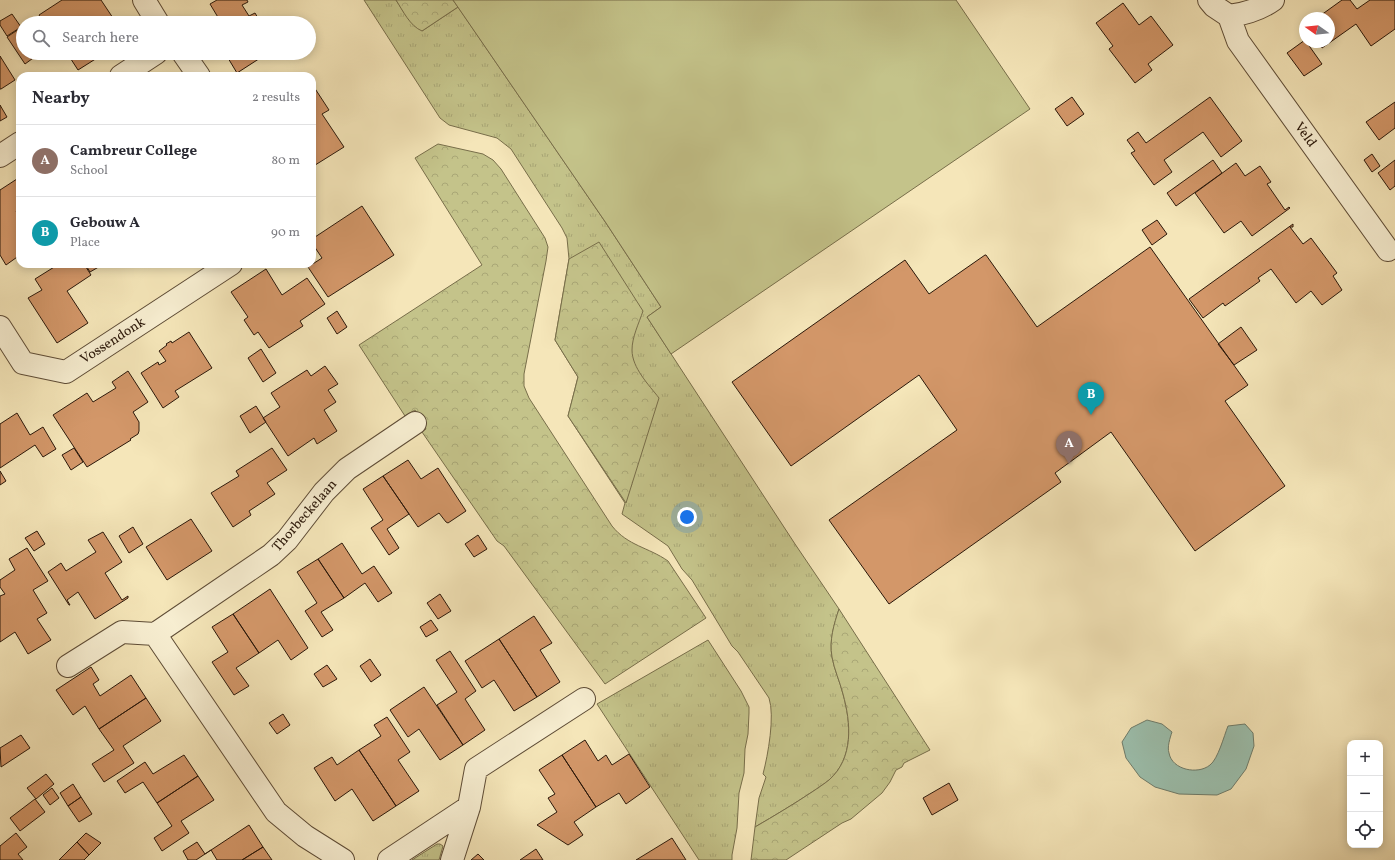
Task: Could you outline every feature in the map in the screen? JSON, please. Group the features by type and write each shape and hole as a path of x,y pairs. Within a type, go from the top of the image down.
{"street":[{"path":"144,0 154,16"},
{"path":"1209,0 1214,6 1229,16 1248,13 1265,6 1273,0"},
{"name":"Veld","path":"1229,16 1238,41 1388,250"},
{"path":"127,72 145,60"},
{"path":"188,60 195,72"},
{"path":"0,156 16,145"},
{"name":"Vossendonk","path":"0,328 23,363 66,372 225,268"},
{"name":"Thorbeckelaan","path":"155,634 271,556 287,540 324,492 347,469 415,423"},
{"path":"68,666 122,632 155,634 276,812 305,836 343,860"},
{"path":"452,860 469,807 476,769 584,699"},
{"path":"389,860 469,807"}],"green space":[{"path":"364,0 396,0 405,14 422,31 458,7 606,223 661,307 647,317 839,609 832,633 831,651 848,717 849,728 847,751 837,771 829,780 755,827 759,798 766,777 763,774 769,746 771,725 771,706 769,698 738,652 732,646 692,580 682,569 668,546 622,514 625,503 568,416 578,377 555,340 569,259 567,238 511,149 497,138 449,125 440,118"},
{"path":"396,0 453,0 458,7 422,31 410,22"},
{"path":"453,0 956,0 1030,109 671,354 647,317 661,307 606,223"},
{"path":"438,144 483,154 493,160 501,169 545,238 548,247 546,261 524,374 524,386 529,398 612,526 618,533 631,542 661,556 668,561 706,618 605,684 504,546 497,541 422,432 426,429 415,410 405,416 359,345 482,265 415,158"},
{"path":"599,242 643,311 633,340 633,357 638,370 659,398 626,503 568,416 578,377 555,340 569,259"},
{"path":"839,609 930,750 904,763 902,767 896,770 882,793 851,819 842,823 786,860 751,860 755,827 829,780 837,771 847,751 849,728 848,717 831,651 832,632"},
{"path":"708,640 741,691 749,707 744,773 739,793 737,828 732,860 699,860 597,704"},
{"path":"437,844 443,846 439,860 412,860"}],"shaded area":[{"path":"1147,720 1162,724 1172,732 1168,748 1171,759 1180,767 1193,770 1205,768 1213,762 1228,726 1245,724 1253,733 1254,746 1246,769 1231,789 1217,795 1179,794 1155,787 1140,777 1126,758 1122,742 1131,728"}],"building":[{"path":"62,0 101,0 112,16 40,16"},
{"path":"217,0 247,0 248,2 242,5 249,16 217,16 210,4"},
{"path":"1342,0 1350,0 1357,9 1370,0 1395,0 1395,29 1371,46 1356,24 1335,39 1335,12 1325,12"},
{"path":"1123,3 1139,25 1151,16 1173,45 1148,64 1152,70 1135,83 1109,49 1113,46 1096,23"},
{"path":"255,13 257,16 249,16"},
{"path":"12,14 16,20 16,30 7,36 0,25 0,21"},
{"path":"16,31 16,50 7,37"},
{"path":"1299,44 1299,48 1311,48 1322,64 1304,76 1287,53"},
{"path":"0,56 15,80 1,89 0,89"},
{"path":"22,60 30,60 25,64"},
{"path":"72,60 94,60 78,70"},
{"path":"229,60 257,60 239,72 236,72"},
{"path":"316,90 329,110 322,114 344,147 316,164"},
{"path":"1072,97 1084,114 1067,126 1055,109"},
{"path":"1210,97 1242,141 1221,157 1203,132 1164,160 1172,172 1154,185 1131,153 1135,151 1127,140 1138,132 1146,143"},
{"path":"1395,102 1395,128 1379,140 1366,122"},
{"path":"0,105 7,117 0,121"},
{"path":"1372,154 1380,166 1372,172 1364,160"},
{"path":"1213,160 1222,173 1176,206 1167,193"},
{"path":"1395,160 1395,186 1390,190 1378,173"},
{"path":"1236,163 1245,176 1260,166 1271,182 1267,184 1285,210 1289,207 1290,208 1252,236 1241,221 1224,233 1195,193"},
{"path":"16,180 16,258 6,265 0,255 0,190"},
{"path":"362,206 394,255 328,297 309,268 316,268 316,262 322,258 316,249 316,236"},
{"path":"1157,220 1167,234 1152,245 1142,230"},
{"path":"1293,224 1293,227 1290,227 1303,244 1311,238 1337,273 1333,276 1342,290 1322,305 1311,291 1296,303 1271,269 1258,278 1260,281 1225,306 1223,303 1203,318 1189,299"},
{"path":"1150,247 1248,385 1225,401 1285,486 1195,551 1111,432 1055,473 1061,482 889,604 829,520 957,430 919,375 791,466 732,382 905,260 929,294 986,255 1037,327"},
{"path":"53,268 87,268 91,275 67,291 88,323 57,343 28,298 42,290 35,279"},
{"path":"88,268 97,268 90,272"},
{"path":"266,269 282,295 307,278 325,304 300,321 303,326 269,348 258,332 254,335 244,320 248,317 231,292"},
{"path":"337,311 347,327 337,334 327,318"},
{"path":"1241,327 1257,350 1234,365 1218,344"},
{"path":"189,332 212,368 175,391 179,397 163,408 141,373 158,362 159,365 166,361 159,351 167,345 166,344 171,341 172,343"},
{"path":"261,349 276,373 263,382 248,358"},
{"path":"325,366 338,384 328,390 336,402 324,410 337,431 317,444 314,438 288,456 263,418 280,407 271,393 307,370 311,376"},
{"path":"128,371 148,402 133,412 139,422 138,434 130,439 131,440 87,467 53,415 87,393 93,402 116,388 112,382"},
{"path":"256,406 266,422 250,433 240,416"},
{"path":"17,413 30,435 43,427 56,449 43,457 35,445 0,468 0,424"},
{"path":"74,448 83,462 71,470 62,455"},
{"path":"272,448 287,470 267,483 275,494 249,511 251,515 233,527 211,493 239,476 236,471"},
{"path":"408,460 421,479 438,468 466,511 448,523 439,513 418,527 383,476"},
{"path":"0,471 6,481 0,485"},
{"path":"383,476 409,514 387,529 399,548 389,555 371,528 383,520 363,489"},
{"path":"191,519 212,551 167,580 146,547"},
{"path":"133,527 143,544 129,553 119,536"},
{"path":"37,531 45,544 34,551 25,538"},
{"path":"103,532 122,562 105,573 122,600 128,596 128,598 95,619 78,592 67,600 69,605 48,572 61,563 66,571 96,552 88,540"},
{"path":"478,535 487,549 474,557 465,544"},
{"path":"342,543 362,574 374,566 392,593 378,602 365,583 344,598 318,559"},
{"path":"27,548 48,581 33,590 47,613 37,619 51,640 28,654 15,632 0,642 0,596 5,594 0,587 0,580 15,570 9,559"},
{"path":"318,559 344,598 321,612 333,630 322,637 305,611 317,603 297,572"},
{"path":"270,589 308,648 291,660 278,640 259,653 233,614"},
{"path":"440,594 451,611 438,619 427,603"},
{"path":"233,614 259,653 236,668 249,686 234,695 212,662 228,652 212,627"},
{"path":"534,616 552,643 540,650 560,682 537,697 499,639"},
{"path":"431,620 438,630 426,637 420,627"},
{"path":"499,639 537,697 514,711 494,680 482,688 465,661"},
{"path":"450,651 476,691 465,699 485,730 463,745 437,705 457,692 436,660"},
{"path":"370,659 381,675 371,682 360,666"},
{"path":"327,665 337,679 323,687 314,674"},
{"path":"91,667 99,680 93,684 100,696 131,675 146,698 99,729 85,706 73,715 56,690"},
{"path":"424,687 463,745 440,760 419,729 408,737 390,710"},
{"path":"146,698 161,721 123,746 134,763 104,782 92,764 114,750 99,729"},
{"path":"283,714 290,725 277,734 269,723"},
{"path":"387,717 410,752 398,760 419,791 396,806 359,750 381,736 374,725"},
{"path":"21,735 30,748 1,767 0,748"},
{"path":"585,740 598,761 606,755 612,765 629,754 650,787 626,804 619,793 596,807 562,755"},
{"path":"359,750 396,806 373,821 352,789 335,801 314,768 332,757 337,765"},
{"path":"184,755 198,776 157,803 143,782 125,793 117,781 145,762 153,774"},
{"path":"562,755 596,807 574,822 583,835 568,845 537,825 557,812 548,798 555,794 539,770"},
{"path":"46,774 54,784 36,799 27,788"},
{"path":"198,776 214,800 181,821 189,833 162,851 154,838 172,826 157,803"},
{"path":"949,783 958,800 932,815 923,798"},
{"path":"73,784 81,797 68,806 60,793"},
{"path":"52,788 59,798 50,805 43,795"},
{"path":"81,797 92,814 79,822 68,806"},
{"path":"35,799 45,812 20,831 10,818"},
{"path":"249,825 263,847 242,860 217,860 211,850"},
{"path":"16,833 27,847 18,854 23,860 0,860 0,846"},
{"path":"86,833 101,843 89,855 77,842"},
{"path":"672,838 686,860 636,860"},
{"path":"77,842 89,855 84,860 59,860"},
{"path":"197,842 205,854 196,860 188,860 183,851"},
{"path":"263,847 272,860 242,860"},
{"path":"536,849 543,860 520,860"},
{"path":"478,854 484,860 471,860"}],"place":[{"name":"Gebouw A","path":"1091,415"},
{"name":"Cambreur College","path":"1069,464"}]}
